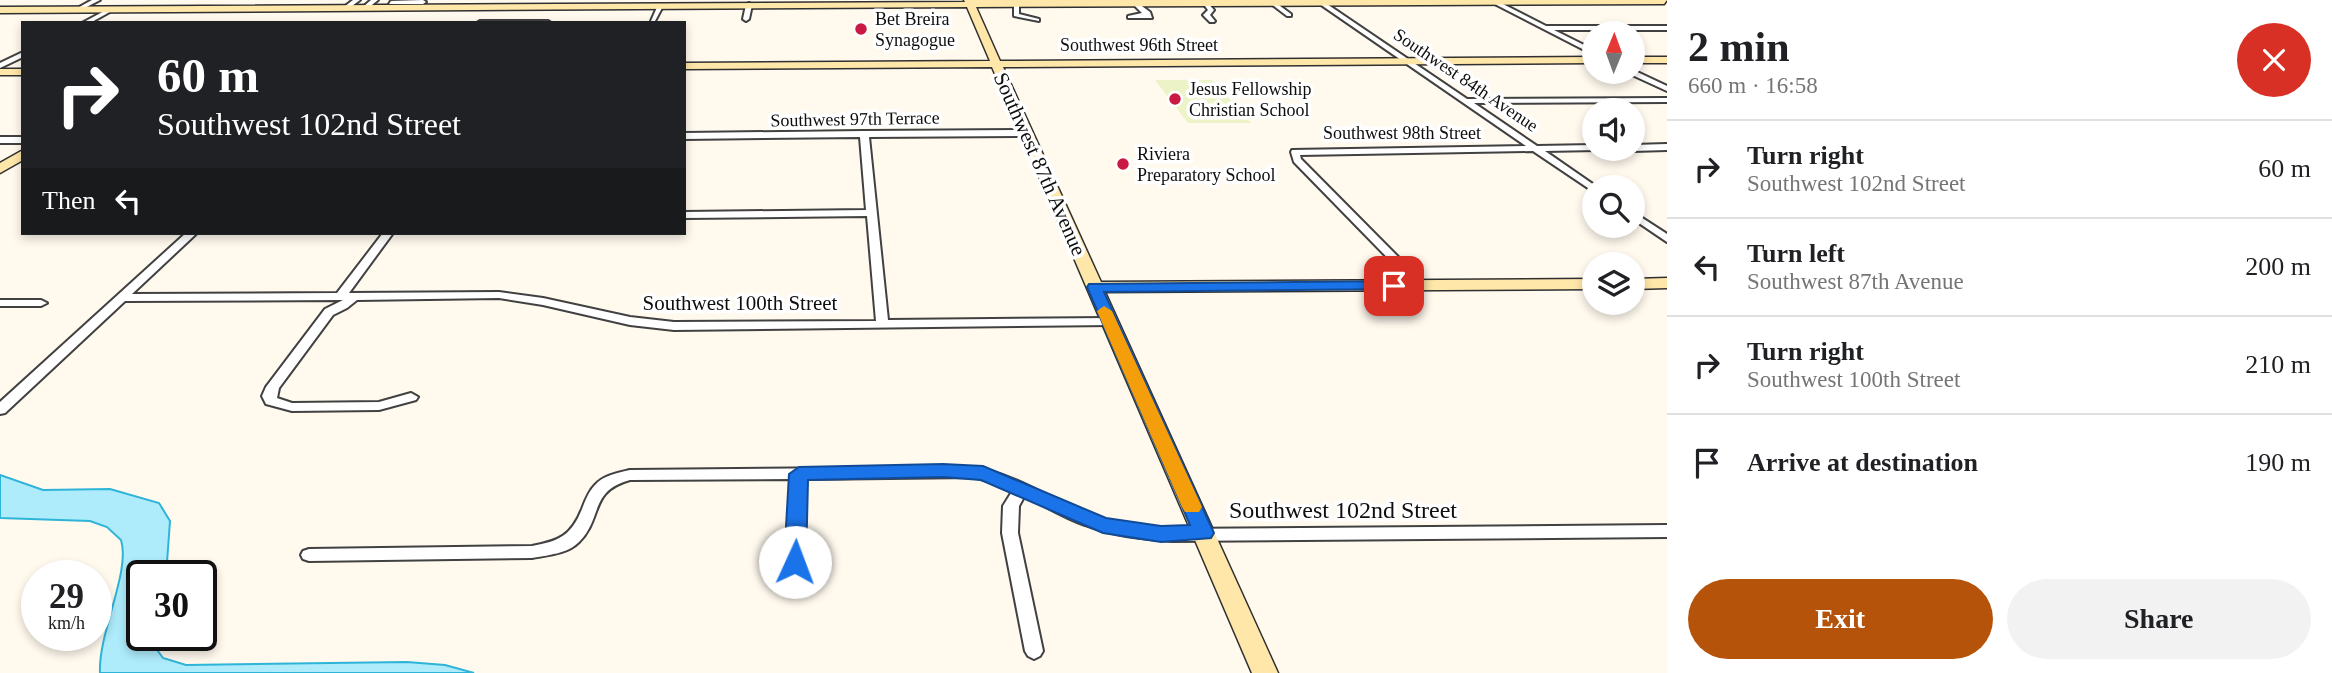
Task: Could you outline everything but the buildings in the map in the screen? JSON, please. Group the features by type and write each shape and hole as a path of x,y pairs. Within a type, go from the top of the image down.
{"street":[{"path":"77,10 97,0"},
{"path":"234,21 264,0"},
{"path":"346,8 357,0"},
{"path":"365,8 374,0"},
{"name":"Southwest 84th Avenue","path":"1319,1 1582,181"},
{"path":"1491,1 1582,46"},
{"path":"0,10 365,8 388,5 520,3 619,3 660,6 969,2 1664,1"},
{"name":"Southwest 87th Avenue","path":"969,2 1265,673"},
{"path":"1205,2 1211,10 1206,15 1212,20"},
{"path":"1272,2 1289,15"},
{"path":"1016,3 1016,15 1037,20"},
{"path":"1135,3 1148,13"},
{"path":"746,19 749,5"},
{"path":"653,20 660,6"},
{"path":"89,21 112,9"},
{"path":"1545,28 1667,28"},
{"path":"0,66 21,55"},
{"name":"Southwest 96th Street","path":"686,66 1582,60"},
{"path":"1645,60 1667,60"},
{"path":"0,72 21,72"},
{"path":"1645,78 1667,89"},
{"path":"1466,100 1667,100"},
{"name":"Southwest 97th Terrace","path":"686,136 1026,133"},
{"path":"864,134 882,324"},
{"path":"0,140 21,140"},
{"path":"1645,148 1667,147"},
{"name":"Southwest 98th Street","path":"1420,285 1297,160 1295,152 1582,148"},
{"path":"0,169 21,155"},
{"path":"686,215 872,213"},
{"path":"1645,223 1667,239"},
{"path":"0,410 190,235"},
{"path":"329,312 325,304 342,296 387,235"},
{"path":"1094,287 1582,284"},
{"path":"1645,284 1667,284"},
{"path":"342,296 343,306 329,312 273,387 269,399 279,405 292,407 379,407 411,397"},
{"name":"Southwest 100th Street","path":"123,298 512,296 554,303 621,321 653,325 1109,322"},
{"path":"0,303 41,303"},
{"name":"Southwest 102nd Street","path":"309,555 532,552 561,549 579,534 601,486 612,479 630,475 973,472 1022,487 1103,525 1161,534 1667,531"},
{"path":"795,562 799,474"},
{"path":"1022,487 1011,506 1010,533 1034,651"}],"green space":[{"path":"1155,80 1212,80 1251,123 1188,123"}],"water":[{"path":"0,475 43,490 110,489 159,503 170,521 167,560 126,560 126,651 158,651 163,658 186,665 407,662 445,665 474,673 100,673 102,651 112,651 112,609 122,568 121,540 107,527 90,521 0,518"}],"slow traffic":[{"path":"1104,311 1192,507"}],"place":[{"name":"Bet Breira Synagogue","path":"861,29"},
{"name":"Jesus Fellowship Christian School","path":"1175,99"},
{"name":"Riviera Preparatory School","path":"1123,164"}],"route":[{"path":"795,562 799,474 943,471 983,473 1022,487 1082,518 1103,525 1161,534 1203,533 1094,287 1394,286"}]}
